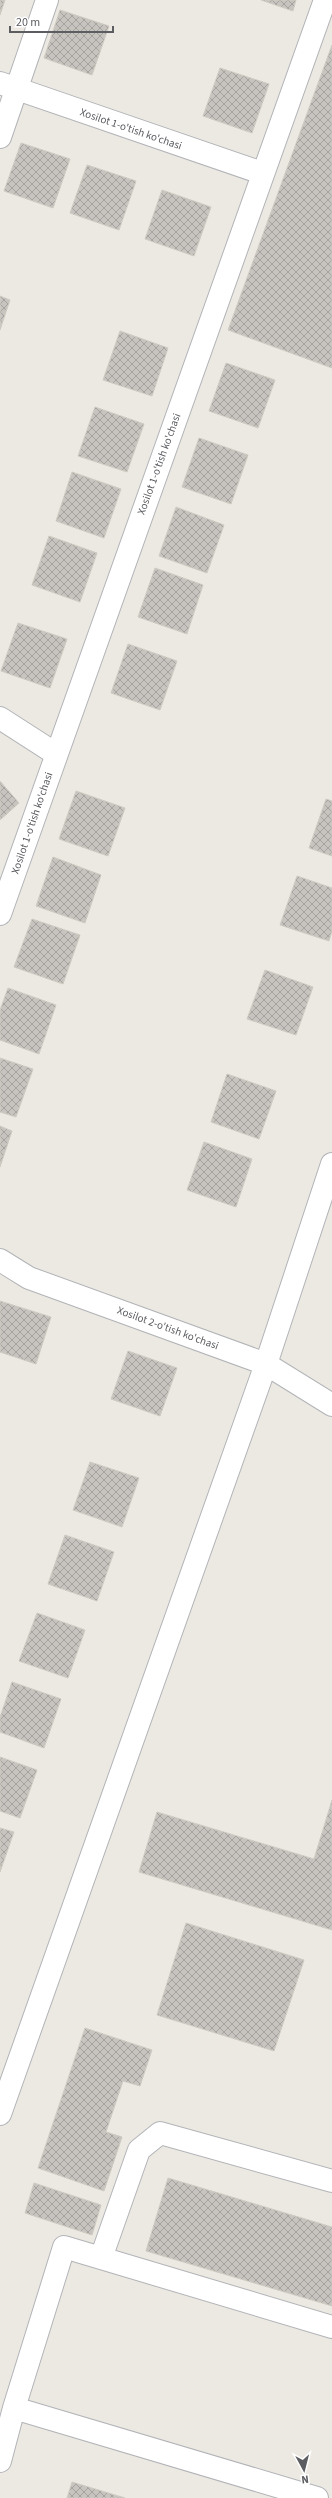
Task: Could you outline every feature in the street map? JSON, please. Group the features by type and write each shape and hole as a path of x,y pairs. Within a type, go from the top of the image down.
{"street":[{"path":"0,137 8,86 46,0"},
{"name":"Xosilot 1-o'tish ko'chasi","path":"0,914 262,173 325,0"},
{"name":"Xosilot 1-o'tish ko'chasi","path":"8,86 262,173"},
{"path":"0,718 56,754"},
{"path":"0,2114 266,1364 332,1164"},
{"name":"Xosilot 2-o'tish ko'chasi","path":"0,1260 29,1278 266,1364 332,1405"},
{"path":"101,2258 139,2150 160,2133 332,2181"},
{"path":"0,2461 14,2408 64,2247 332,2327"},
{"path":"14,2408 317,2498"}],"building":[{"path":"0,0 5,0 0,15"},
{"path":"261,0 296,0 293,11"},
{"path":"60,10 109,26 92,75 44,58"},
{"path":"332,45 332,368 228,330"},
{"path":"220,68 269,84 252,133 203,116"},
{"path":"21,143 70,159 53,208 4,191"},
{"path":"87,165 136,181 119,230 70,213"},
{"path":"162,190 211,207 194,256 145,239"},
{"path":"0,296 10,300 0,330"},
{"path":"120,331 168,348 152,396 103,380"},
{"path":"226,363 275,380 258,428 209,411"},
{"path":"95,407 144,424 127,472 78,456"},
{"path":"199,438 248,455 231,504 182,487"},
{"path":"72,472 121,489 104,538 56,521"},
{"path":"176,507 224,525 207,573 159,556"},
{"path":"49,536 97,553 80,602 32,585"},
{"path":"155,568 203,585 187,634 138,617"},
{"path":"18,623 67,639 50,688 1,671"},
{"path":"128,644 177,661 160,710 111,693"},
{"path":"0,781 19,803 0,820"},
{"path":"76,791 125,808 108,856 59,839"},
{"path":"326,799 332,801 332,856 309,848"},
{"path":"53,857 101,875 85,923 36,906"},
{"path":"297,876 332,888 332,931 329,941 280,925"},
{"path":"32,919 80,935 63,984 14,967"},
{"path":"265,970 313,987 296,1035 247,1019"},
{"path":"8,988 56,1005 39,1054 0,1040 0,1010"},
{"path":"0,1058 33,1069 16,1117 0,1112"},
{"path":"227,1074 276,1091 259,1139 211,1122"},
{"path":"0,1126 12,1131 0,1167"},
{"path":"204,1142 252,1159 236,1207 187,1190"},
{"path":"0,1301 51,1317 36,1364 0,1352"},
{"path":"128,1351 177,1368 160,1416 111,1399"},
{"path":"90,1462 139,1478 122,1527 73,1510"},
{"path":"65,1535 114,1552 97,1601 48,1584"},
{"path":"37,1613 85,1630 68,1678 19,1661"},
{"path":"12,1682 61,1699 44,1748 0,1732 0,1717"},
{"path":"0,1757 37,1770 20,1818 0,1811"},
{"path":"332,1800 332,1930 139,1872 157,1812 314,1859"},
{"path":"0,1828 14,1832 0,1872"},
{"path":"186,1923 304,1960 274,2051 157,2015"},
{"path":"85,2028 152,2050 140,2086 123,2081 106,2132 122,2137 104,2191 38,2168"},
{"path":"168,2178 332,2227 332,2306 146,2251"},
{"path":"34,2183 101,2205 92,2235 25,2213"},
{"path":"72,2482 125,2498 67,2498"}]}
